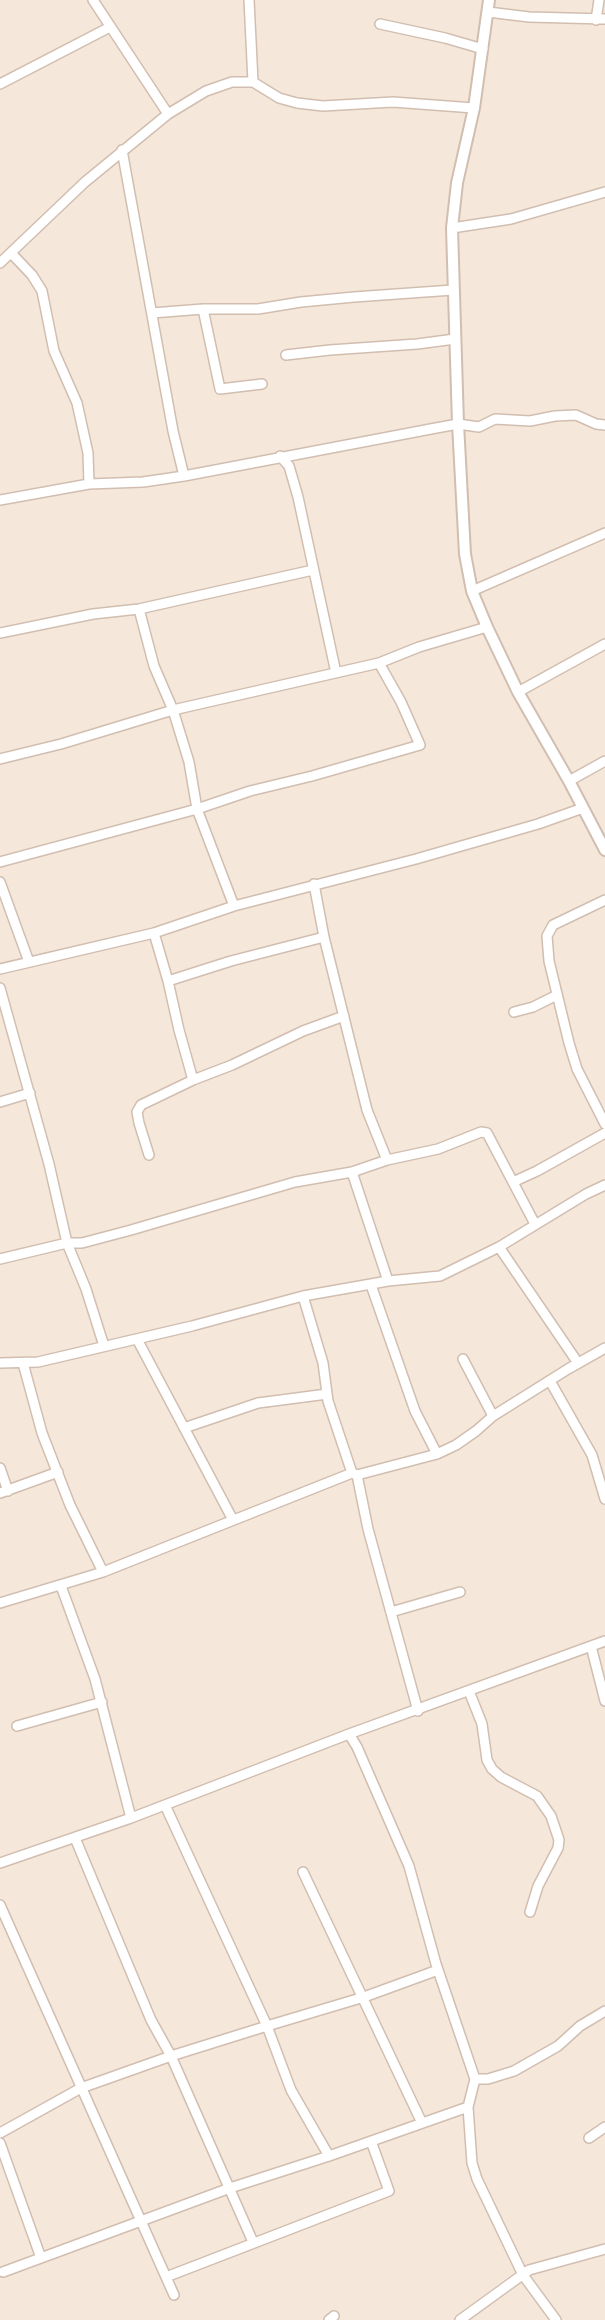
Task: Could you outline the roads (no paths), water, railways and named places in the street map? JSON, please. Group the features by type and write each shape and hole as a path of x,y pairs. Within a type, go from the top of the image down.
{"street":[{"path":"93,0 168,114"},
{"path":"249,0 253,82"},
{"path":"599,0 600,19 529,17 488,6 474,108 457,183 452,228 458,424 466,554 472,591 517,692 569,781 605,850"},
{"path":"380,24 483,49"},
{"path":"0,84 110,27"},
{"path":"0,263 122,150 168,114 206,91 232,82 253,82 279,98 323,106 393,102 474,108"},
{"path":"122,150 173,431 184,476"},
{"path":"452,228 511,219 605,192"},
{"path":"11,253 43,291 54,351 77,403 88,453 89,484"},
{"path":"152,313 258,309 354,296 453,290"},
{"path":"203,309 220,389 262,384"},
{"path":"286,355 455,339"},
{"path":"0,500 89,484 144,482 184,476 458,424 475,428 501,418 530,421 569,415 605,425"},
{"path":"292,454 289,466 336,673"},
{"path":"280,456 289,466"},
{"path":"472,591 605,533"},
{"path":"0,633 93,614 139,609 313,570"},
{"path":"139,609 154,666 173,710 189,762 197,809 234,906"},
{"path":"0,759 61,744 173,710 379,663 419,647 487,628"},
{"path":"517,692 605,644"},
{"path":"0,862 419,745 401,702 379,663"},
{"path":"569,781 605,761"},
{"path":"0,969 154,933 234,906 405,862 538,824 583,808"},
{"path":"0,882 29,962"},
{"path":"314,884 324,937 367,1110 387,1160"},
{"path":"605,900 553,925 547,936 549,961 577,1069 605,1124"},
{"path":"154,933 193,1080"},
{"path":"168,981 231,961 324,937"},
{"path":"0,988 50,1164 67,1243 86,1289 104,1346"},
{"path":"514,1012 533,1007 557,995"},
{"path":"149,1155 137,1112 141,1105 303,1031 344,1016"},
{"path":"0,1102 30,1093"},
{"path":"0,1259 119,1233 295,1182 352,1172 387,1160 438,1149 472,1134 487,1133 536,1224"},
{"path":"513,1182 605,1133"},
{"path":"352,1172 388,1280"},
{"path":"0,1363 38,1362 303,1296 388,1280 440,1276 499,1247 605,1185"},
{"path":"499,1247 578,1363"},
{"path":"371,1285 415,1411 437,1454"},
{"path":"303,1296 323,1363 327,1394 355,1474 418,1711"},
{"path":"137,1339 233,1520"},
{"path":"0,1603 103,1572 355,1474 437,1454 456,1445 493,1416 578,1363 604,1350"},
{"path":"463,1359 493,1416"},
{"path":"23,1363 38,1421 70,1505 103,1572"},
{"path":"550,1381 592,1455 604,1483 605,1499"},
{"path":"184,1428 236,1409 327,1394"},
{"path":"0,1468 4,1492 58,1472"},
{"path":"61,1586 102,1702 131,1818"},
{"path":"391,1612 460,1592"},
{"path":"0,1863 131,1818 349,1734 605,1641"},
{"path":"591,1646 605,1701"},
{"path":"469,1691 482,1724 487,1760 492,1769 501,1777 537,1796 551,1816 559,1840 558,1848 538,1886 530,1912"},
{"path":"17,1726 102,1702"},
{"path":"349,1734 409,1867 438,1970 475,2079 468,2107 472,2163 477,2179 523,2275 555,2320"},
{"path":"166,1805 267,2026 291,2090 329,2156"},
{"path":"75,1838 151,2020 171,2056 253,2242"},
{"path":"303,1872 422,2123"},
{"path":"0,1905 174,2295"},
{"path":"0,2133 82,2088 171,2056 364,1997 438,1970"},
{"path":"475,2079 488,2079 514,2071 558,2046 580,2026 605,2011"},
{"path":"4,2272 230,2188 468,2107"},
{"path":"589,2138 605,2127"},
{"path":"166,2277 389,2191 371,2141"},
{"path":"0,2143 41,2258"},
{"path":"460,2320 530,2270 605,2249"}]}
